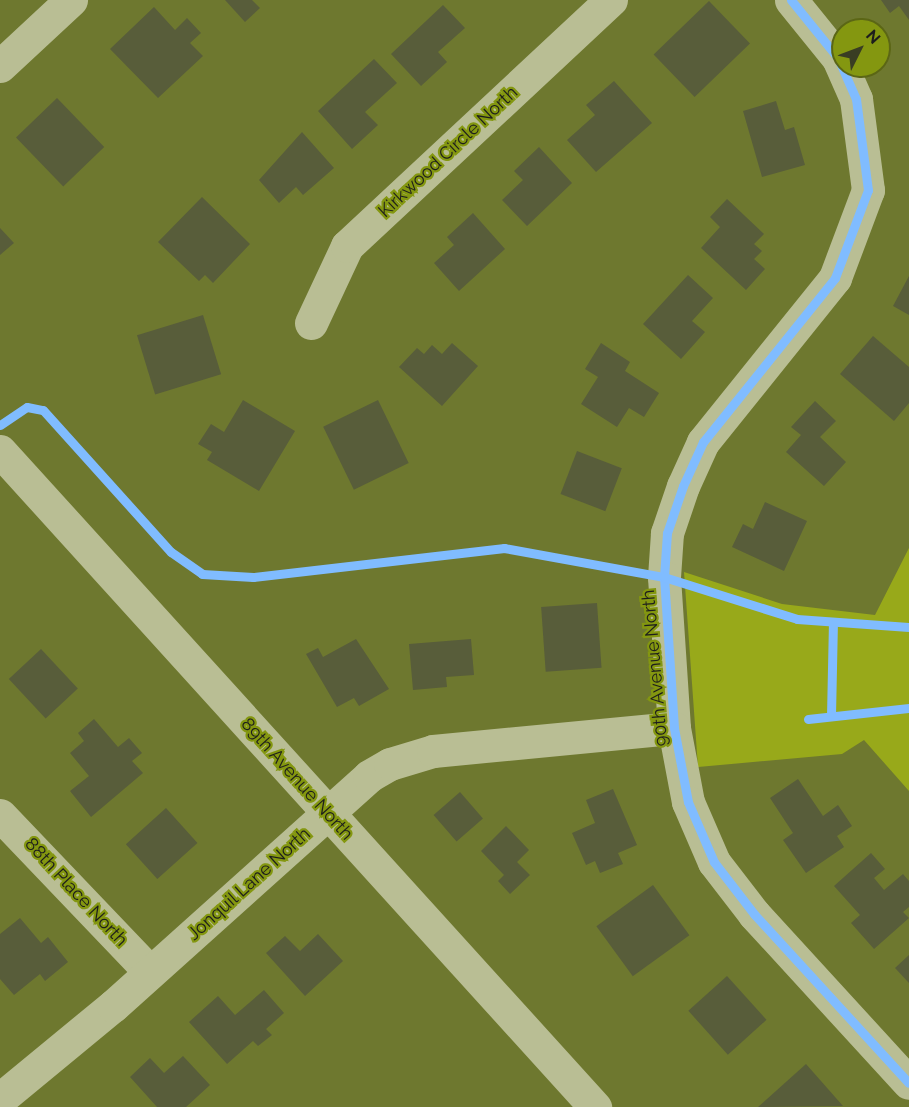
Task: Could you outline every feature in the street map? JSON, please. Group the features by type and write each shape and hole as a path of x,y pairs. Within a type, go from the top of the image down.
{"street":[{"path":"0,66 71,0"},
{"name":"Kirkwood Circle North","path":"311,322 347,246 611,0"},
{"name":"90th Avenue North","path":"791,0 838,58 856,99 868,190 836,278 703,441 682,486 667,533 664,577 674,728 688,802 714,862 754,914 909,1083"},
{"name":"89th Avenue North","path":"0,451 595,1107"},
{"name":"Jonquil Lane North","path":"0,1099 150,972 369,776 406,756 674,728"},
{"name":"88th Place North","path":"0,815 150,972"}],"green space":[{"path":"909,548 909,791 864,740 842,754 698,767 684,572 782,604 875,615"}],"building":[{"path":"225,0 252,0 260,8 245,22"},
{"path":"881,0 909,0 909,20 899,6 890,13"},
{"path":"709,1 750,43 695,97 654,54"},
{"path":"443,5 465,28 438,52 447,62 421,86 391,54"},
{"path":"154,7 175,30 187,18 201,33 190,43 203,56 158,98 110,49"},
{"path":"374,59 397,83 365,112 378,125 352,149 318,111"},
{"path":"614,81 652,123 596,172 567,140 595,115 586,105"},
{"path":"57,98 104,147 63,187 16,138"},
{"path":"776,101 785,130 794,127 805,165 762,177 743,111"},
{"path":"302,132 334,168 303,195 296,187 279,203 259,180"},
{"path":"539,147 572,183 527,226 502,200 523,180 514,171"},
{"path":"202,197 250,244 213,283 205,275 199,281 158,242"},
{"path":"727,199 764,234 754,244 762,251 754,259 765,269 746,290 701,248 720,227 710,217"},
{"path":"473,213 505,249 459,291 434,263 454,245 447,237"},
{"path":"0,228 14,243 0,255"},
{"path":"688,275 713,298 692,321 705,332 681,359 643,324"},
{"path":"909,276 909,315 893,306"},
{"path":"203,315 221,374 155,394 137,335"},
{"path":"873,336 909,367 909,403 894,421 840,374"},
{"path":"452,343 478,366 442,406 399,367 417,348 424,354 432,345 442,354"},
{"path":"601,343 630,362 625,371 659,393 644,417 629,408 617,427 581,404 598,377 585,369"},
{"path":"243,400 295,431 259,491 207,460 212,452 198,444 211,424 224,432"},
{"path":"378,400 409,463 354,490 323,427"},
{"path":"815,401 836,421 820,437 846,462 824,486 786,452 801,435 791,427"},
{"path":"577,451 622,468 605,511 561,494"},
{"path":"765,502 807,521 784,571 732,547 743,524 753,529"},
{"path":"597,603 602,668 546,672 541,607"},
{"path":"356,639 389,689 359,706 354,698 337,707 306,654 318,648 323,657"},
{"path":"471,639 474,675 446,677 447,687 413,690 409,644"},
{"path":"41,649 78,688 46,719 9,679"},
{"path":"94,719 118,747 129,738 142,753 132,761 143,773 91,817 70,791 89,776 70,753 84,741 78,733"},
{"path":"798,779 823,816 838,805 852,826 837,836 844,847 806,873 783,840 793,833 770,798"},
{"path":"613,789 637,845 618,853 623,864 600,873 595,861 586,865 572,833 595,823 586,800"},
{"path":"460,792 483,818 457,841 434,815"},
{"path":"166,808 197,843 157,879 126,844"},
{"path":"506,826 529,850 517,862 530,875 510,894 498,881 504,875 481,851"},
{"path":"871,853 885,869 874,878 884,890 903,874 909,881 909,907 903,912 909,918 874,949 851,923 860,915 834,886"},
{"path":"653,885 689,935 633,976 596,926"},
{"path":"20,918 41,943 48,937 68,962 45,981 40,974 14,995 0,979 0,934"},
{"path":"318,934 343,961 305,996 266,953 285,936 300,951"},
{"path":"909,955 909,983 895,968"},
{"path":"727,976 766,1020 728,1055 688,1011"},
{"path":"264,990 284,1013 266,1029 272,1035 258,1046 253,1041 227,1064 189,1022 218,996 235,1015"},
{"path":"183,1056 210,1085 186,1107 157,1107 130,1077 150,1058 164,1073"},
{"path":"806,1064 843,1106 758,1107"}],"cycle path":[{"path":"791,0 838,58 856,99 868,190 835,278 703,442 683,486 667,533 664,577 674,728 688,802 714,862 754,914 909,1083"},
{"path":"0,425 27,407 43,410 171,552 202,574 253,577 504,548 664,577 797,619 909,627"},
{"path":"831,716 833,624"},
{"path":"808,719 909,708"}]}
